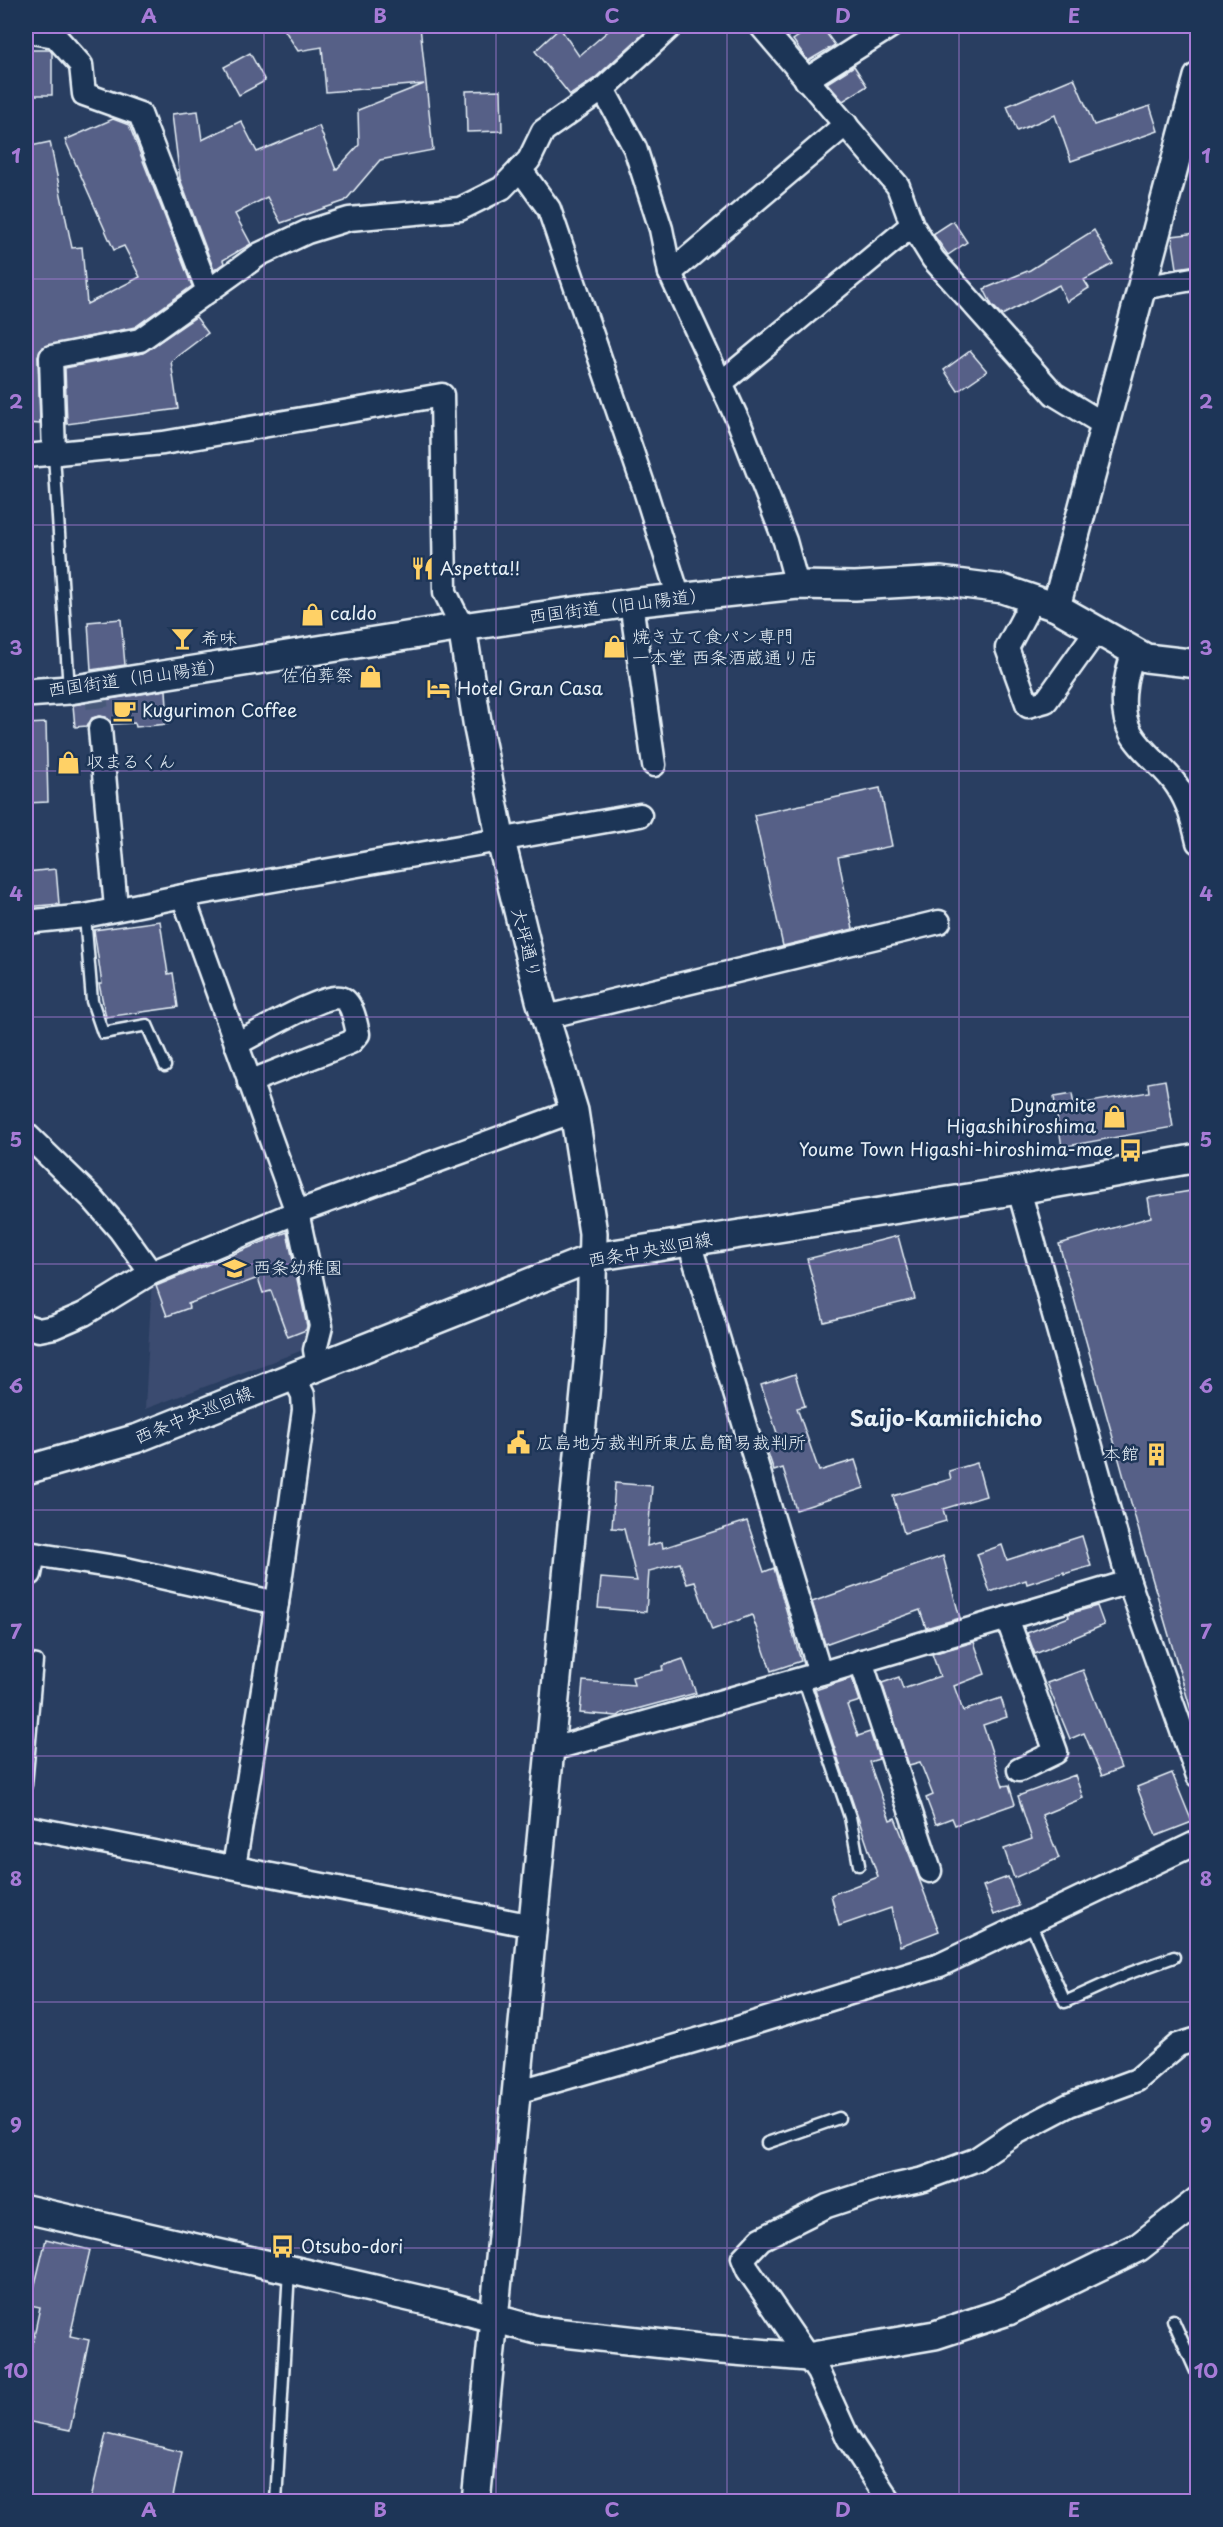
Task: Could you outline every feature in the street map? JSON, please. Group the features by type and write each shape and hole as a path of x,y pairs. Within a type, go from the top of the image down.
{"street":[{"path":"54,454 51,357 140,340 260,254 307,232 349,219 460,209 502,188 529,160 543,131 603,89 671,26"},
{"path":"761,26 898,186 912,225 933,259 1054,394 1105,425"},
{"path":"806,80 891,26"},
{"path":"26,31 55,36 81,64 84,94 140,114 208,291"},
{"path":"1096,631 1046,701 1028,706 1007,648 1044,603 1105,425 1197,77"},
{"path":"603,89 635,148 661,229 670,273 721,383 785,541 797,585"},
{"path":"670,273 846,124"},
{"path":"520,170 549,209 645,487 679,598"},
{"path":"721,383 912,225"},
{"path":"1142,288 1197,279"},
{"path":"26,456 163,443 442,395 445,592 462,627"},
{"name":"西国街道（旧山陽道）","path":"26,693 69,690 462,627 632,603 797,585 855,586 940,581 1003,589 1044,603 1146,658 1197,664"},
{"path":"632,603 654,765"},
{"name":"大坪通り","path":"462,627 478,728 501,841 546,1017 574,1111 593,1233 594,1257 591,1332 552,1749 492,2318 476,2502"},
{"path":"1134,652 1126,671 1124,708 1131,733 1176,784 1190,808 1197,842"},
{"path":"100,729 116,908"},
{"path":"26,922 85,916 116,908 640,815"},
{"path":"183,896 297,1212 321,1326 315,1350 306,1371 304,1410 277,1603 234,1867"},
{"path":"546,1017 939,922"},
{"path":"236,1044 317,1002 333,997 343,998 348,1003 356,1025 358,1034 351,1042 249,1082"},
{"path":"26,1326 39,1330 54,1327 84,1314 151,1273 297,1212 574,1111"},
{"path":"26,1134 92,1198 120,1230 151,1273"},
{"name":"西条中央巡回線","path":"26,1470 138,1438 594,1257 1019,1190 1197,1158"},
{"path":"1019,1190 1129,1582 1197,1776"},
{"path":"689,1242 811,1676"},
{"path":"30,1574 34,1554 122,1569 277,1603"},
{"path":"552,1749 811,1676 1129,1582"},
{"path":"1006,1618 1056,1752 1019,1770"},
{"path":"861,1661 930,1871"},
{"path":"26,1827 533,1926"},
{"path":"517,2092 728,2031 940,1965 1197,1842"},
{"path":"890,2502 848,2438 818,2372 748,2270 743,2258 761,2239 827,2206 879,2189 924,2179 975,2160 1014,2134 1070,2105 1137,2080 1178,2045 1197,2038"},
{"path":"26,2210 537,2330 807,2357 934,2335 1008,2311 1139,2247 1197,2201"}],"lane":[{"path":"54,454 69,690"},
{"path":"85,916 92,1001 103,1033 147,1025 165,1066"},
{"path":"26,1659 37,1660 26,1785"},
{"path":"811,1676 850,1817 859,1865"},
{"path":"1030,1922 1065,2002 1127,1974 1174,1957"},
{"path":"767,2143 839,2118"},
{"path":"276,2502 289,2270"},
{"path":"1173,2320 1197,2376"}],"shaded area":[{"path":"295,1220 315,1322 311,1347 145,1409 152,1278"}],"building":[{"path":"282,26 420,26 433,150 380,160 345,201 281,223 267,197 235,214 251,244 223,260 224,263 214,270 180,179 172,114 198,111 202,140 241,121 257,152 319,126 336,170 359,145 358,110 424,84 326,92 322,47 298,51"},
{"path":"614,26 652,26 595,78 570,95 535,51 560,28 579,56"},
{"path":"814,26 821,26 835,45 808,61 793,40"},
{"path":"26,50 50,50 52,53 52,95 26,95"},
{"path":"250,53 265,81 239,95 224,67"},
{"path":"854,66 867,86 843,101 827,83"},
{"path":"1074,78 1094,125 1150,106 1158,131 1071,161 1055,115 1017,131 1007,106"},
{"path":"501,90 502,131 467,132 466,91"},
{"path":"113,119 129,125 192,286 135,327 42,347 38,357 40,424 26,423 26,246 29,245 26,228 26,147 50,142 72,248 82,247 87,304 140,277 124,246 114,250 65,140"},
{"path":"953,221 967,242 948,255 933,234"},
{"path":"1094,230 1113,264 1084,280 1089,288 1067,302 1059,285 1002,315 992,305 984,289 1030,270"},
{"path":"1197,233 1197,265 1177,268 1172,236"},
{"path":"196,317 208,333 171,361 178,409 67,424 65,368 143,353"},
{"path":"970,351 987,371 958,391 944,370"},
{"path":"121,619 125,665 91,670 88,622"},
{"path":"166,690 168,724 136,727 135,723 112,724 106,717 99,716 92,718 87,726 75,727 73,705"},
{"path":"46,723 48,802 26,803 26,724"},
{"path":"880,788 892,846 838,857 853,929 783,946 754,815"},
{"path":"56,869 59,904 26,907 26,872"},
{"path":"160,921 168,974 173,973 178,1007 106,1017 99,984 102,984 94,930"},
{"name":"Dynamite Higashihiroshima","path":"1165,1080 1173,1127 1062,1147 1054,1097 1072,1094 1074,1105 1149,1092 1148,1083"},
{"name":"本館","path":"1197,1190 1197,1716 1193,1717 1059,1244 1151,1217 1148,1198"},
{"path":"287,1232 306,1330 288,1337 271,1291 263,1293 258,1278 188,1304 189,1308 167,1316 156,1286"},
{"path":"898,1236 915,1299 824,1322 807,1259"},
{"path":"795,1374 805,1406 797,1408 819,1471 855,1460 864,1488 796,1510 783,1468 774,1471 765,1444 779,1439 761,1385"},
{"path":"977,1463 986,1496 943,1509 946,1521 904,1533 893,1496 951,1479 949,1471"},
{"path":"615,1483 652,1486 647,1546 662,1542 663,1548 747,1521 764,1572 774,1568 801,1661 771,1671 752,1615 712,1630 695,1582 687,1584 680,1563 649,1571 646,1612 598,1608 601,1578 637,1581 624,1529 612,1528"},
{"path":"1082,1536 1091,1566 1027,1584 1026,1580 990,1592 977,1554 1002,1545 1007,1560"},
{"path":"943,1556 960,1618 926,1628 920,1610 825,1644 812,1602"},
{"path":"1097,1606 1104,1625 1035,1654 1027,1633 1069,1617 1068,1614"},
{"path":"974,1642 985,1674 954,1686 963,1711 1001,1698 1007,1717 983,1725 1003,1786 1009,1785 1015,1804 955,1825 952,1818 936,1824 926,1798 933,1795 920,1762 909,1765 882,1683 899,1677 903,1689 940,1676 932,1654"},
{"path":"683,1659 696,1693 618,1716 580,1713 583,1681 634,1685 632,1677 663,1670 662,1666"},
{"path":"1083,1670 1121,1768 1102,1776 1084,1733 1070,1739 1047,1683"},
{"path":"852,1678 860,1701 847,1705 858,1736 870,1732 879,1759 869,1762 890,1820 895,1818 939,1931 900,1946 891,1908 839,1926 831,1895 878,1877 815,1690"},
{"path":"1172,1773 1192,1822 1156,1836 1137,1787"},
{"path":"1075,1775 1083,1798 1042,1815 1059,1858 1014,1878 1004,1849 1032,1839 1018,1796"},
{"path":"1008,1877 1019,1906 994,1915 983,1886"},
{"path":"46,2239 90,2250 70,2336 89,2340 70,2430 26,2421 26,2374 40,2307 30,2305"},
{"path":"106,2434 182,2452 172,2502 90,2502"}],"tunnel":[{"path":"95,686 100,729"}],"place":[{"name":"Aspetta!!","path":"422,569"},
{"name":"caldo","path":"312,614"},
{"name":"希味","path":"183,639"},
{"name":"焼き立て食パン専門 一本堂 西条酒蔵通り店","path":"614,647"},
{"name":"佐伯葬祭","path":"371,676"},
{"name":"Hotel Gran Casa","path":"439,689"},
{"name":"Kugurimon Coffee","path":"124,711"},
{"name":"収まるくん","path":"68,762"},
{"name":"Dynamite Higashihiroshima","path":"1114,1116"},
{"name":"Youme Town Higashi-hiroshima-mae","path":"1131,1150"},
{"name":"西条幼稚園","path":"235,1268"},
{"name":"広島地方裁判所東広島簡易裁判所","path":"518,1443"},
{"name":"本館","path":"1157,1454"},
{"name":"Otsubo-dori","path":"283,2247"}],"district":[{"name":"Saijo-Kamiichicho","path":"946,1419"}]}
